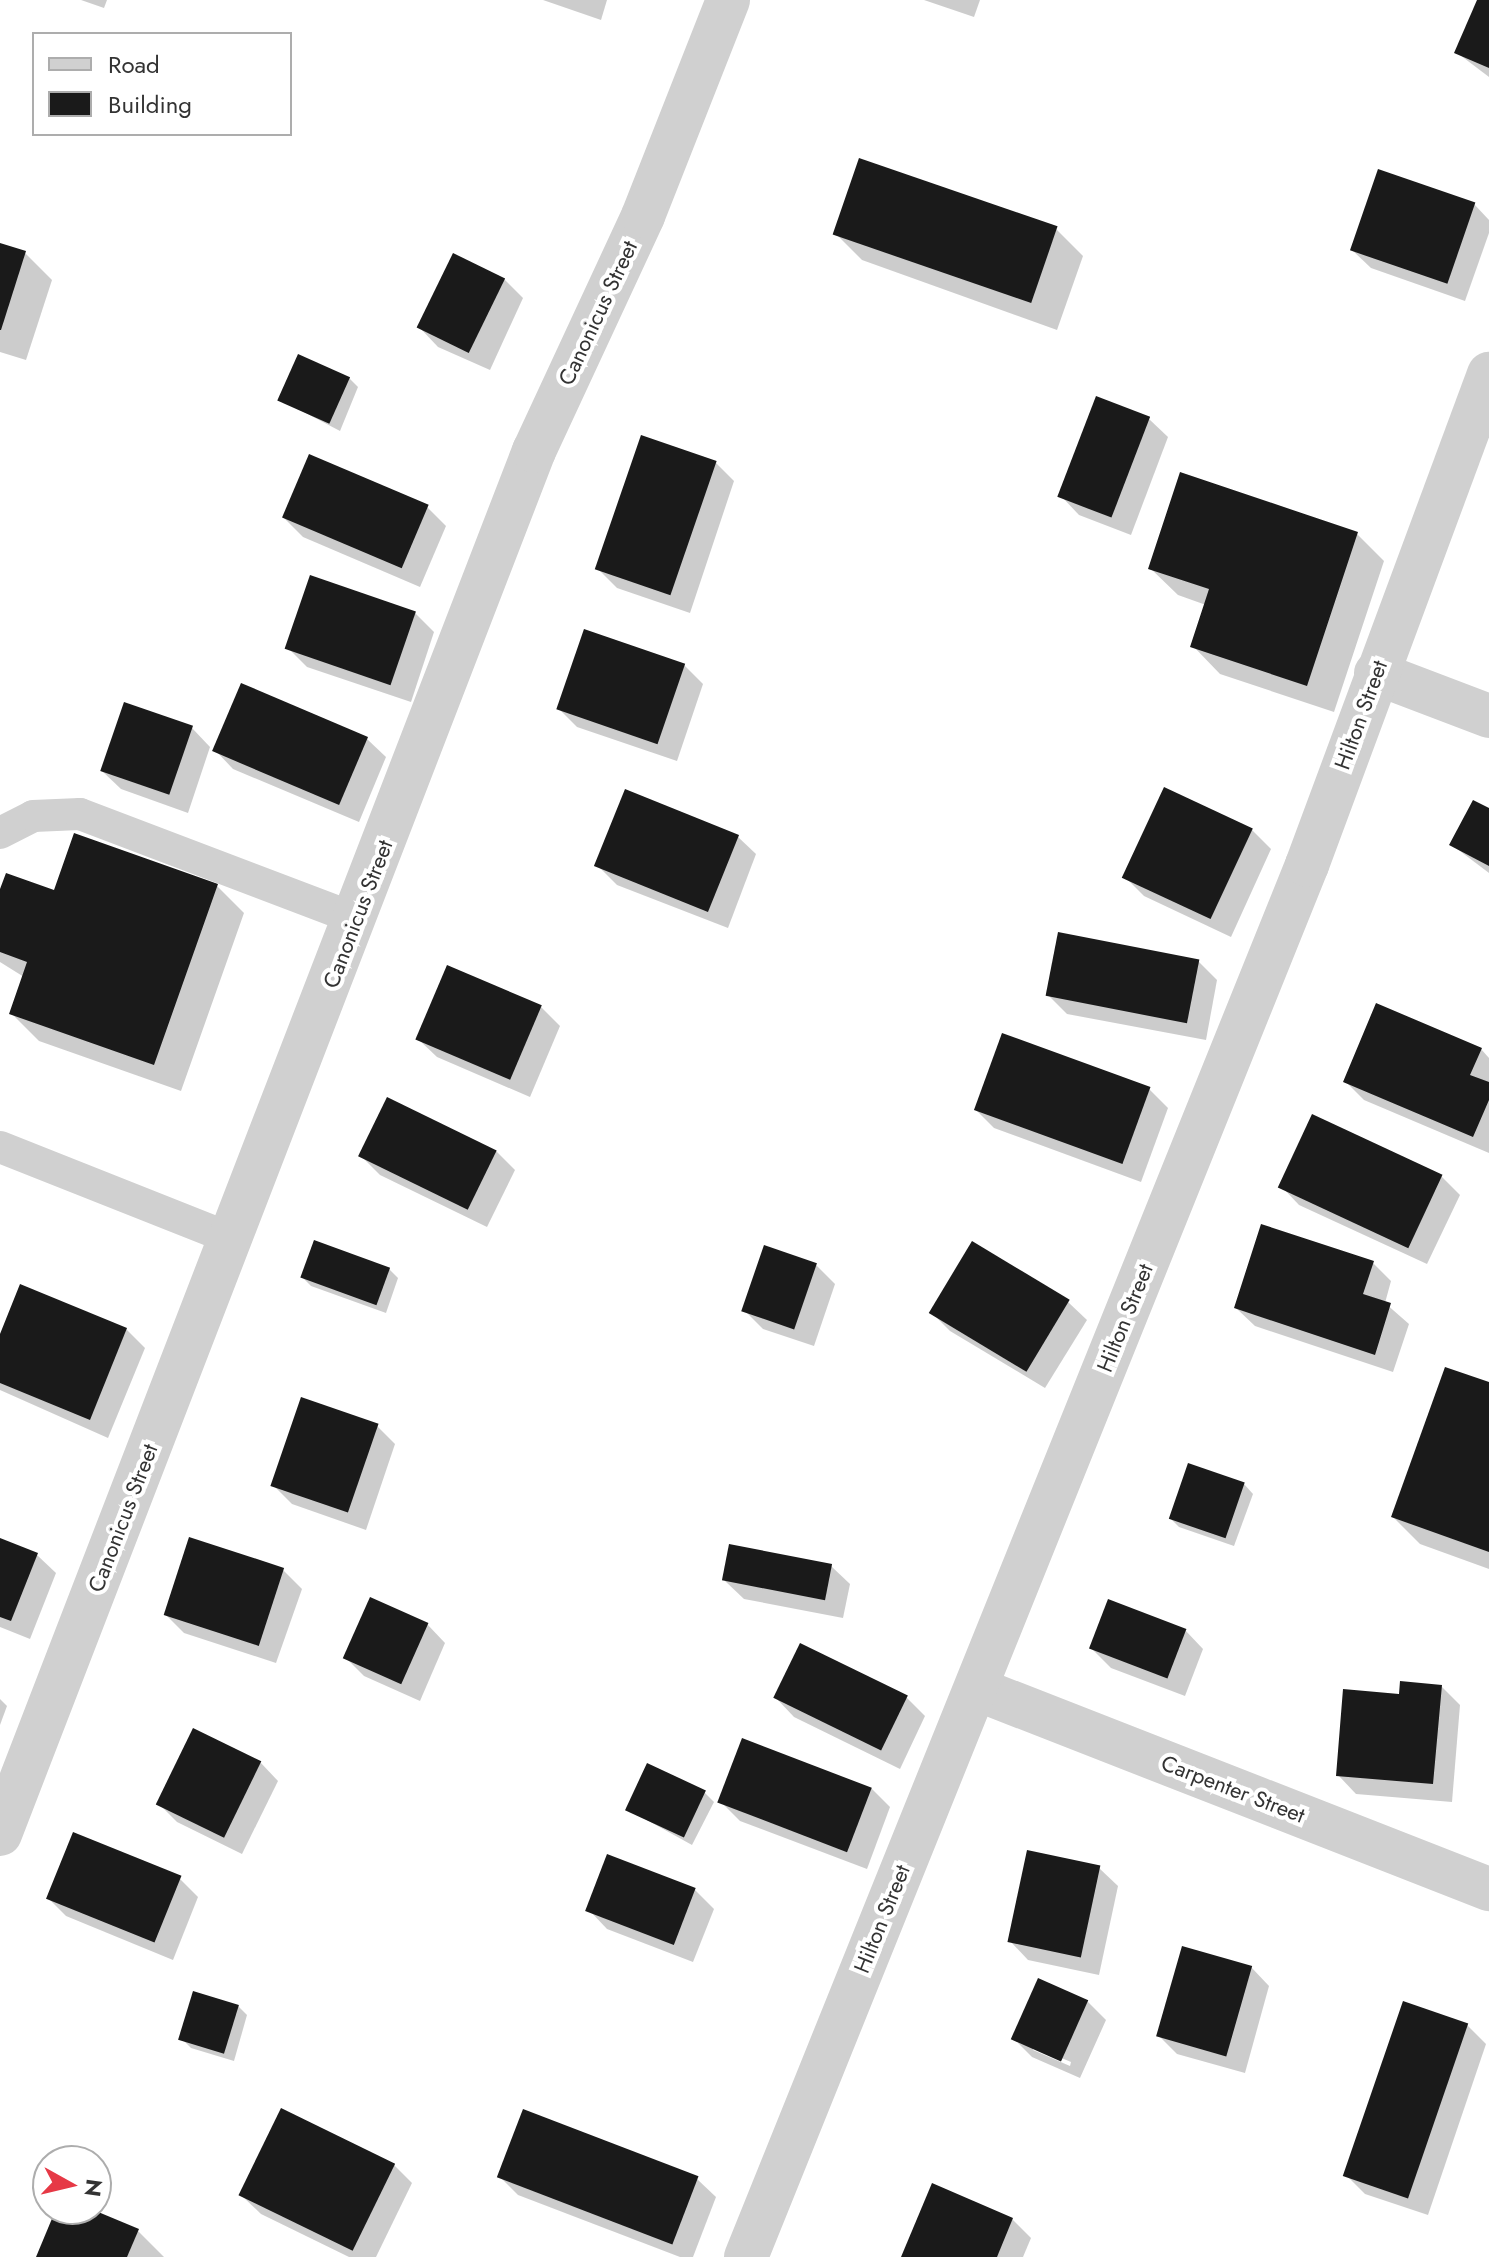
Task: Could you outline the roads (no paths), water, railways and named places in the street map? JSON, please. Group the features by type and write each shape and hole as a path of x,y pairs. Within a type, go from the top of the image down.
{"street":[{"name":"Canonicus Street","path":"0,1834 356,919 534,451 643,216 728,0"},
{"name":"Hilton Street","path":"746,2257 1307,865 1489,374"},
{"path":"1376,673 1489,716"},
{"name":"Carpenter Street","path":"977,1689 1489,1889"}],"lane":[{"path":"0,833 33,816 80,814 356,919"},
{"path":"0,1147 232,1239"}]}
